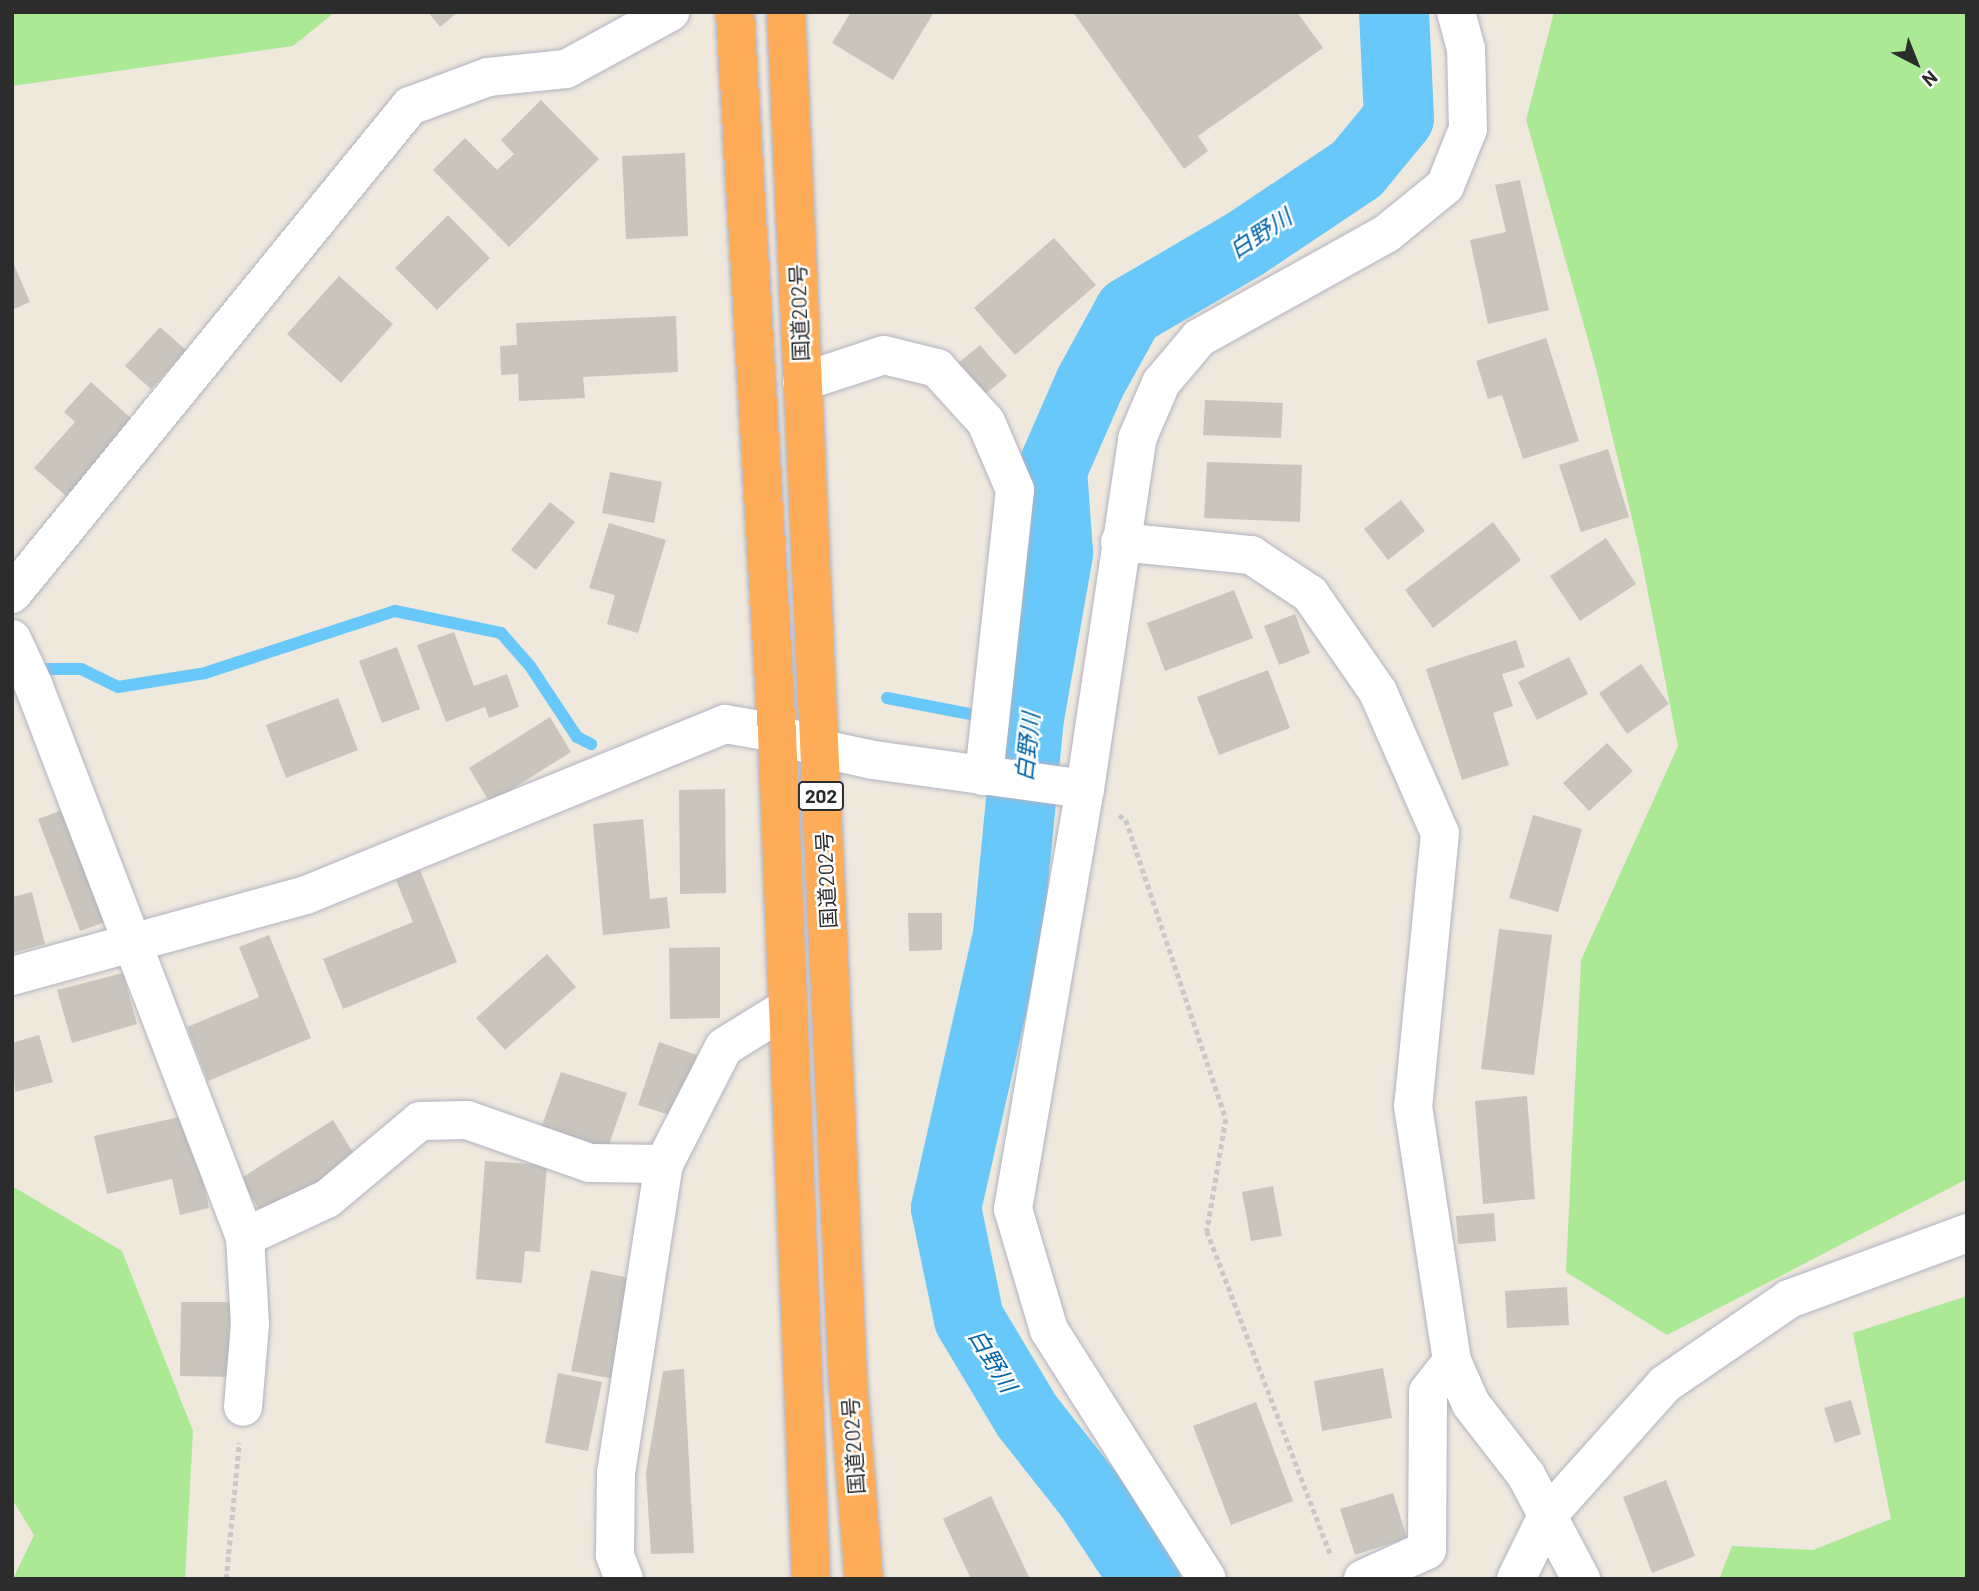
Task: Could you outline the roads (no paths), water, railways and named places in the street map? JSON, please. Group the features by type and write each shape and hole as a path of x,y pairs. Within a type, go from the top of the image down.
{"highway":[{"name":"国道202号","path":"736,12 777,733 811,1579"},
{"name":"国道202号","path":"786,12 848,1382 864,1579"}],"street":[{"path":"12,594 410,106 488,77 566,69 670,12"},
{"path":"1208,1579 1049,1330 1013,1209 1084,789 1137,439 1161,383 1199,338 1386,234 1445,186 1468,129 1466,49 1456,12"},
{"path":"802,382 884,355 937,368 986,422 1015,490 985,764"},
{"path":"1120,542 1251,555 1310,594 1378,692 1440,833 1413,1106 1452,1361 1471,1404 1526,1475 1581,1579"},
{"path":"15,643 245,1237 250,1324 243,1407"},
{"path":"12,976 133,945 306,895 725,724 777,733 818,748 873,760 985,764 1084,789"},
{"path":"624,1579 615,1555 616,1473 664,1164 724,1047 787,1009"},
{"path":"245,1237 327,1199 420,1121 467,1120 590,1163 664,1164"},
{"path":"1516,1579 1547,1516 1665,1384 1789,1299 1967,1233"},
{"path":"1349,1572 1427,1550 1428,1392 1452,1361"}],"waterway":[{"name":"白野川","path":"1145,1579 1091,1497 1027,1416 969,1319 946,1208 1008,935 1029,718 1058,553 1052,470 1090,383 1129,312 1245,244 1357,169 1399,118 1394,12"},
{"path":"32,669 81,669 118,687 205,673 395,611 501,633 530,666 577,737 591,744"},
{"path":"887,698 975,715 1029,718"}]}
